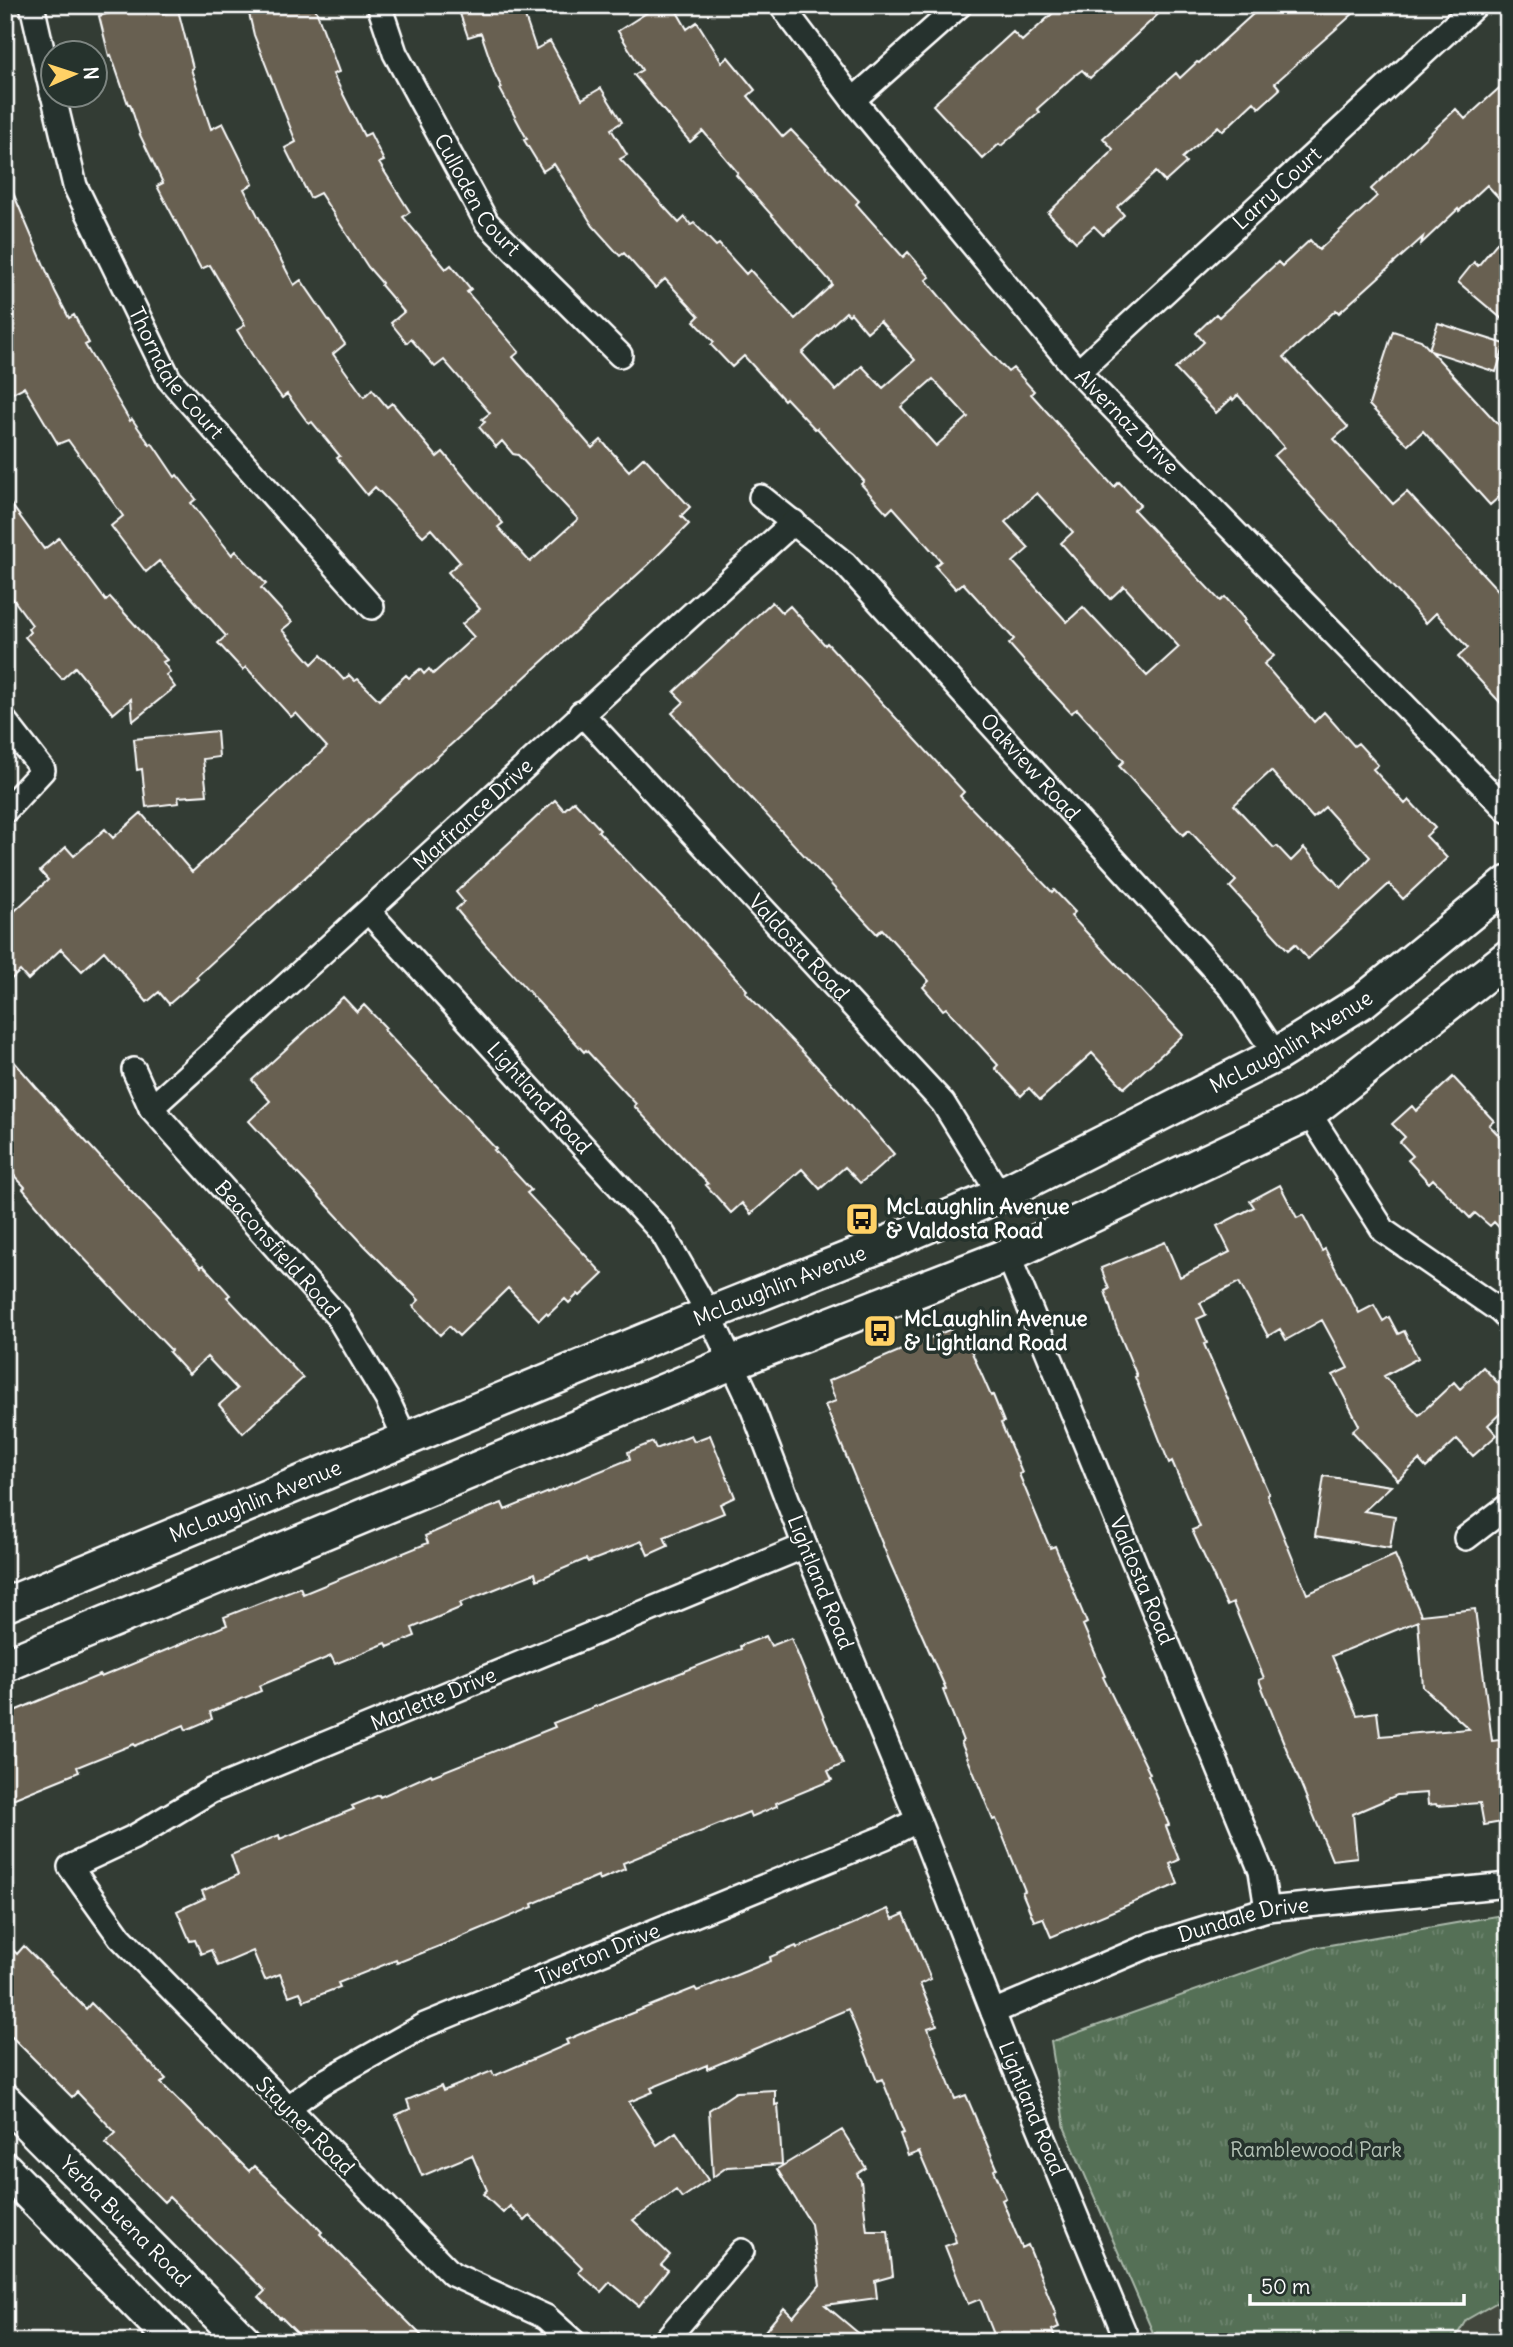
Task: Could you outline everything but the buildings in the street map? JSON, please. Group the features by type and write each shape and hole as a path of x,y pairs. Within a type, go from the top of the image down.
{"main road":[{"name":"McLaughlin Avenue","path":"5,1605 1000,1195 1276,1055 1363,1001 1508,883"},
{"path":"5,1665 731,1363 1008,1255 1309,1113 1508,957"},
{"name":"Yerba Buena Road","path":"5,2101 246,2342"},
{"path":"5,2169 175,2342"}],"street":[{"name":"Thorndale Court","path":"32,5 40,38"},
{"name":"Culloden Court","path":"379,5 394,53 487,223 620,355"},
{"name":"Alvernaz Drive","path":"781,5 853,100 1078,372 1508,811"},
{"path":"853,100 960,5"},
{"name":"Larry Court","path":"1078,372 1476,5"},
{"name":"Thorndale Court","path":"56,108 75,186 169,379 372,607"},
{"name":"Oakview Road","path":"761,497 845,565 1232,989 1276,1055"},
{"name":"Marfrance Drive","path":"151,1108 369,912 581,713 794,522"},
{"name":"Valdosta Road","path":"581,713 943,1103 1000,1195"},
{"path":"5,721 43,770 5,811"},
{"name":"Lightland Road","path":"369,912 663,1234 709,1314 749,1399 805,1546 1128,2342"},
{"name":"Beaconsfield Road","path":"134,1070 151,1108 338,1317 387,1399 406,1440"},
{"path":"1309,1113 1384,1231 1508,1319"},
{"name":"Valdosta Road","path":"1008,1255 1261,1871 1267,1909"},
{"path":"1466,1538 1508,1506"},
{"name":"Marlette Drive","path":"70,1867 134,1837 211,1791 805,1546"},
{"name":"Tiverton Drive","path":"287,2108 322,2083 425,2025 886,1837 918,1820"},
{"name":"Stayner Road","path":"70,1867 120,1937 452,2274 546,2317 574,2342"},
{"name":"Dundale Drive","path":"993,2012 1153,1944 1267,1909 1508,1885"},
{"path":"664,2342 742,2251"}],"shaded area":[{"path":"1508,2296 1508,2342 1453,2342 1466,2320"}],"green space":[{"name":"Ramblewood Park","path":"1508,1914 1508,2296 1466,2320 1453,2342 1157,2342 1065,2129 1051,2042 1318,1947"}],"place":[{"name":"McLaughlin Avenue & Valdosta Road","path":"862,1219"},
{"name":"McLaughlin Avenue & Lightland Road","path":"880,1331"}]}
